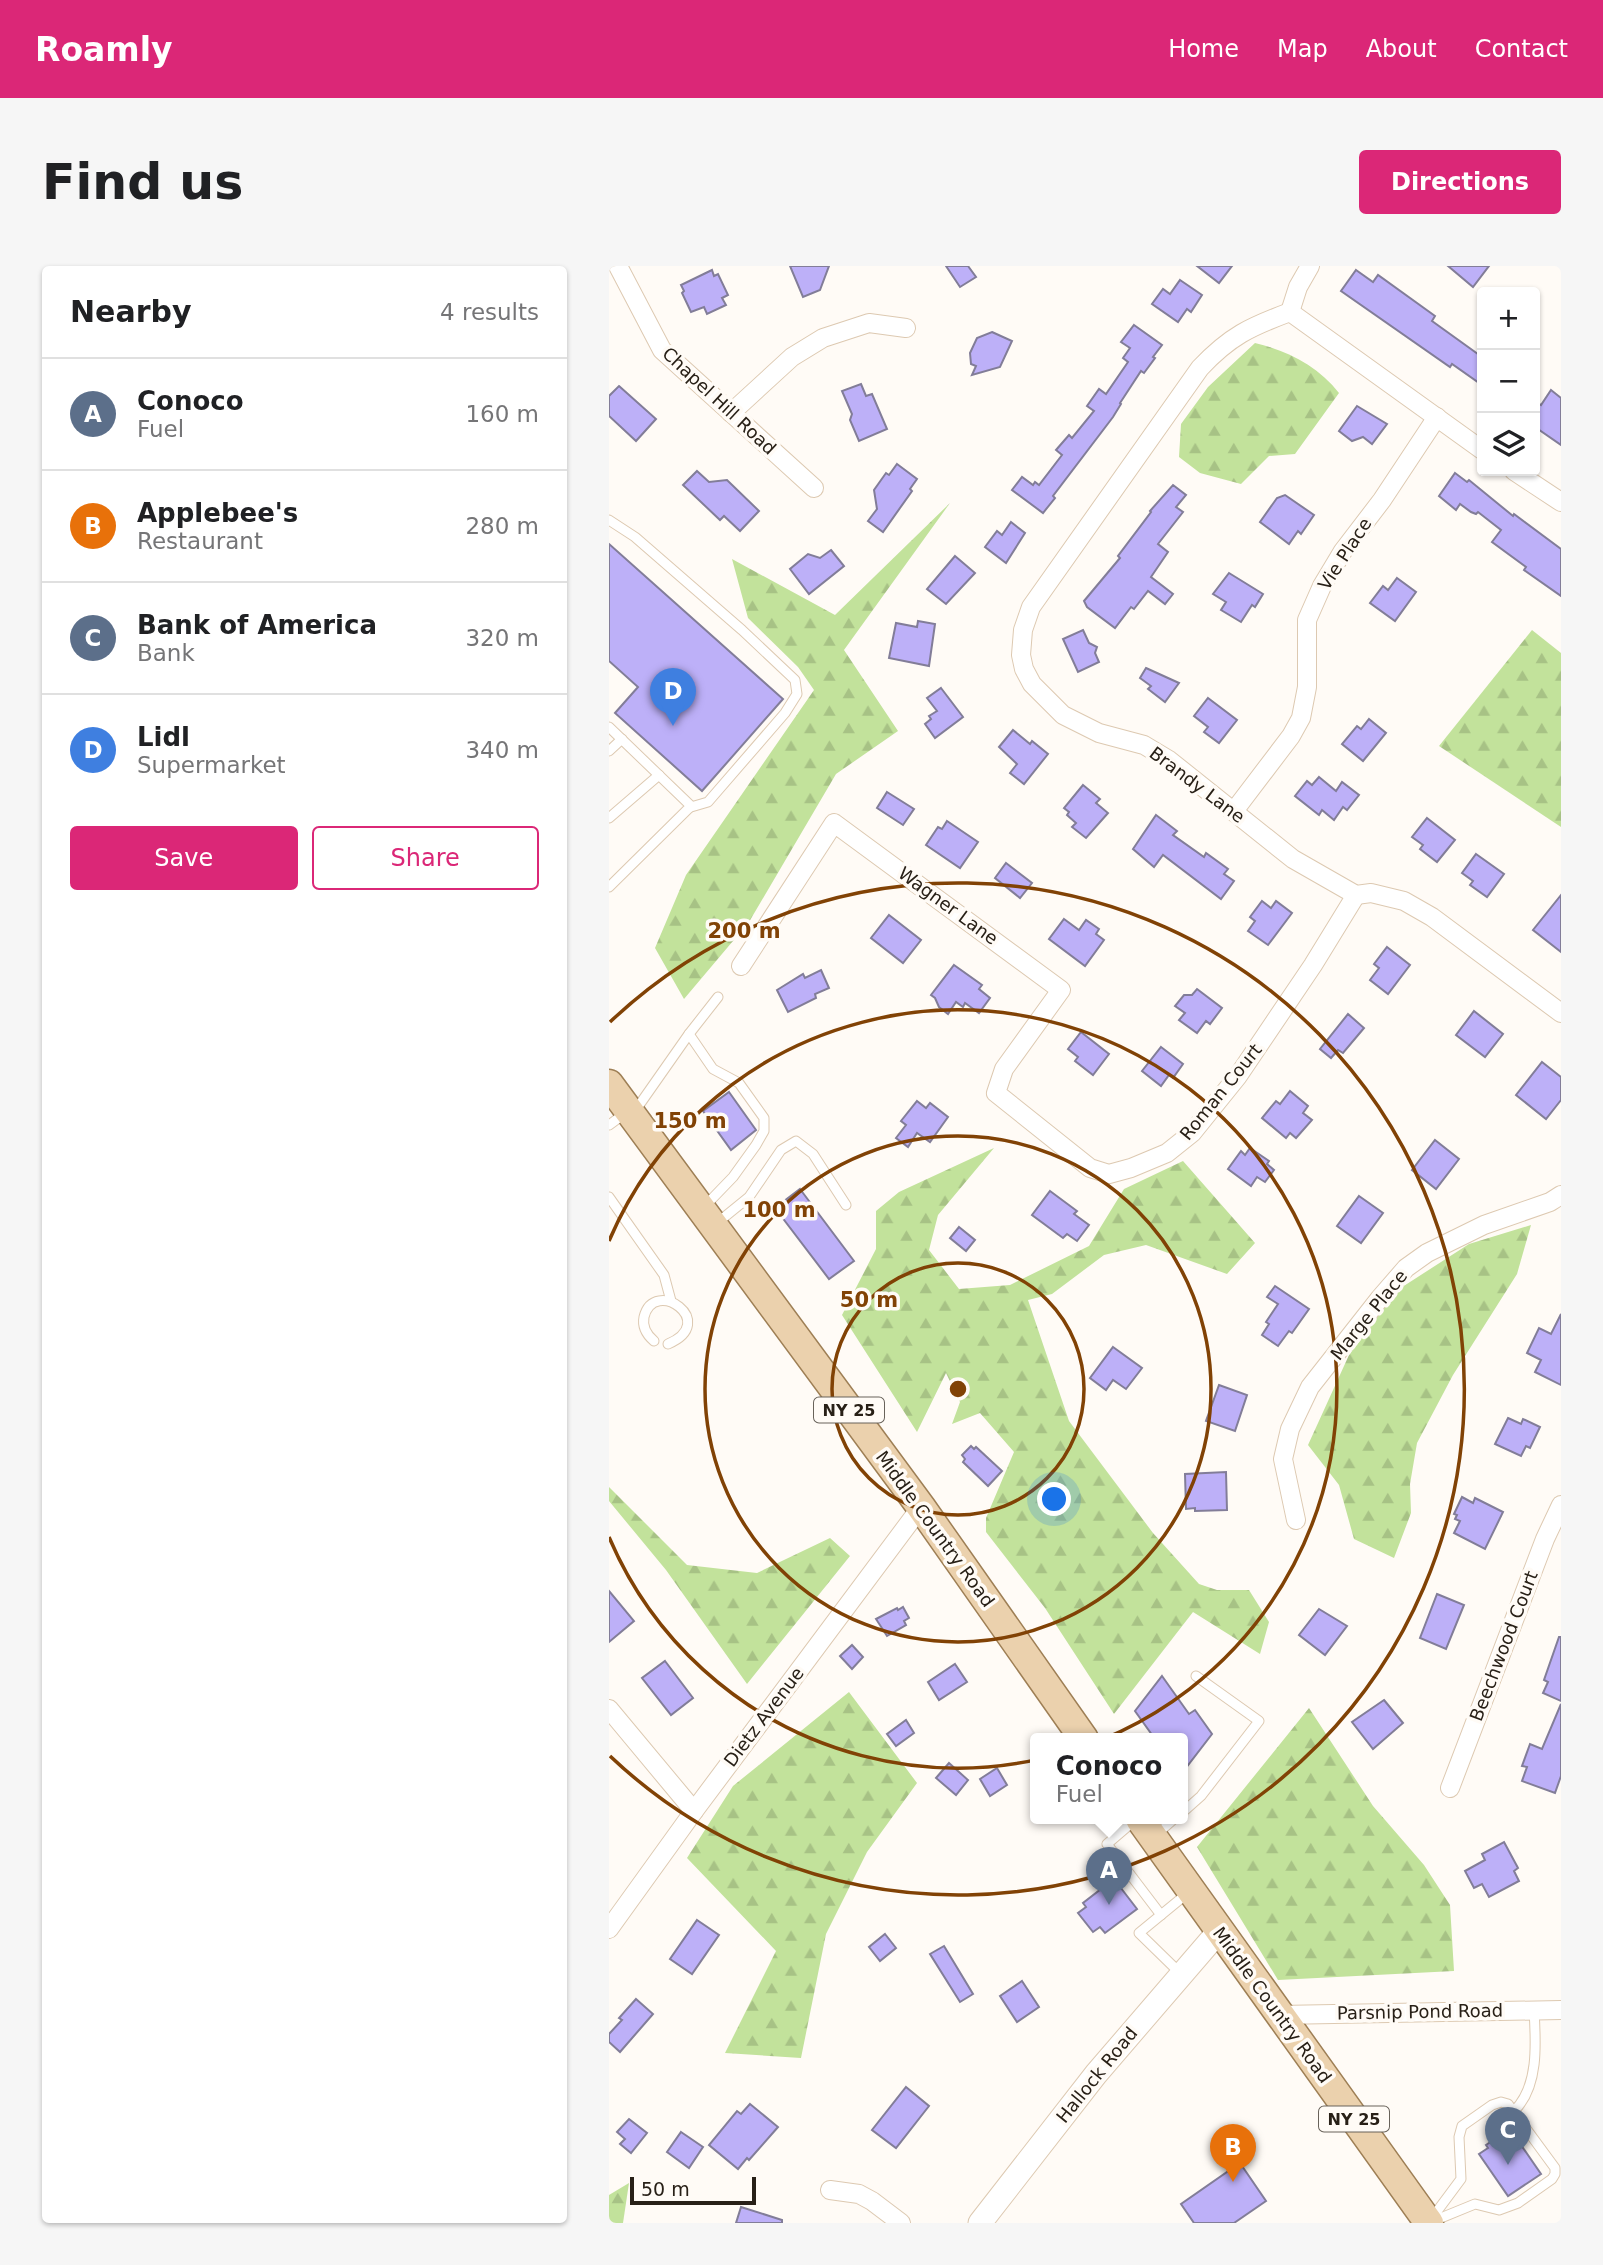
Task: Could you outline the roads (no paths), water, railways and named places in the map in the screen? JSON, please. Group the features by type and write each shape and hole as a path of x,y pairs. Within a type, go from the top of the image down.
{"main road":[{"name":"Middle Country Road","path":"609,1084 623,1117 707,1218 921,1507 1080,1733"},
{"name":"Middle Country Road","path":"1151,1824 1191,1891 1429,2223"}],"street":[{"name":"Chapel Hill Road","path":"618,266 662,350 814,488"},
{"path":"1310,266 1298,287 1290,312 1477,446"},
{"name":"Brandy Lane","path":"1290,312 1254,325 1228,340 1200,368 1031,607 1023,630 1021,655 1028,677 1044,698 1063,715 1100,733 1144,745 1169,760 1293,859 1356,895 1371,893 1404,901 1422,911 1561,1013"},
{"path":"731,412 792,357 823,338 869,323 906,328"},
{"name":"Vie Place","path":"1234,811 1291,736 1301,718 1307,687 1307,621 1322,586 1343,551 1382,500 1437,417"},
{"path":"1522,476 1561,502"},
{"name":"Wagner Lane","path":"741,966 834,823 1061,990"},
{"name":"Roman Court","path":"1061,990 1004,1069 996,1093 1090,1168 1109,1174 1131,1168 1167,1153 1192,1133 1238,1076 1313,965 1356,895"},
{"name":"Marge Place","path":"1296,1520 1283,1459 1290,1429 1311,1387 1380,1298 1406,1268 1427,1253 1483,1226 1550,1202 1561,1195"},
{"name":"Beechwood Court","path":"1450,1788 1545,1539 1561,1505"},
{"name":"Dietz Avenue","path":"609,1929 921,1507"},
{"path":"609,1709 694,1811"},
{"name":"Hallock Road","path":"980,2223 1096,2074 1219,1931"},
{"name":"Parsnip Pond Road","path":"1279,2015 1561,2010"},
{"path":"830,2190 859,2194 901,2223"}],"lane":[{"path":"609,520 644,546 742,630 795,680 797,694 785,713 708,802 691,807 609,887"},
{"path":"609,726 691,807"},
{"path":"609,751 622,739"},
{"path":"609,818 659,775"},
{"path":"623,1117 719,997"},
{"path":"689,1034 713,1069 739,1083 764,1118 764,1131 707,1218"},
{"path":"707,1218 749,1198 781,1150 796,1141 813,1154 846,1205"},
{"path":"609,1197 664,1275 671,1301"},
{"path":"654,1341 643,1325 646,1311 657,1302 671,1301 683,1309 688,1322 683,1335 669,1344"},
{"path":"1188,1807 1201,1796 1259,1721 1196,1676"},
{"path":"1151,1824 1107,1844 1161,1915"},
{"path":"1181,1975 1139,1933 1191,1891"},
{"path":"1514,2111 1523,2102 1530,2086 1535,2041 1534,2010"},
{"path":"1501,2102 1508,2104 1555,2168 1552,2179 1518,2203 1499,2210 1475,2204 1429,2223 1461,2179 1459,2137 1462,2126 1492,2105 1501,2102"}],"place":[{"name":"Lidl","path":"673,726"},
{"name":"Conoco","path":"1109,1905"},
{"name":"Bank of America","path":"1508,2165"},
{"name":"Applebee's","path":"1233,2182"}]}
